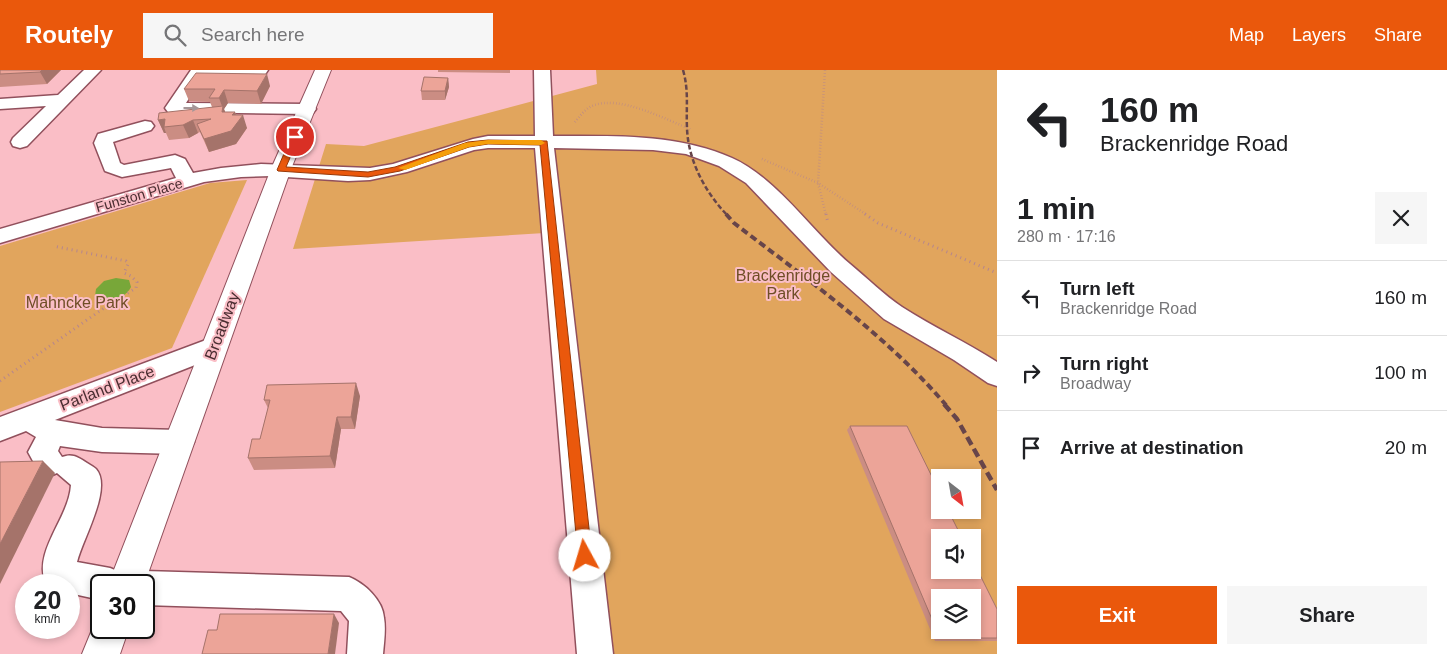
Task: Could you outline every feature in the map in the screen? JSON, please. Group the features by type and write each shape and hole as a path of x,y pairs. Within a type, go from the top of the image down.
{"main road":[{"name":"Broadway","path":"130,574 281,170 323,70"},
{"path":"101,654 107,639"}],"street":[{"path":"20,142 93,70"},
{"path":"260,70 258,73 197,72 174,108 307,109"},
{"path":"542,70 544,143 595,654"},
{"path":"0,104 64,100"},
{"path":"145,126 105,138 103,143 112,167 122,171 175,161 178,163 187,181"},
{"path":"281,170 368,174 397,170 468,145 488,142 617,142 689,149 726,162 753,179 839,267 894,313 963,353 997,376"},
{"name":"Funston Place","path":"0,236 187,181 235,171 281,170"},
{"name":"Parland Place","path":"0,429 40,425 214,347"},
{"path":"90,581 59,575 58,561 87,493 86,479 60,465 43,452 40,425 102,440 179,442"},
{"path":"155,588 349,594 367,616 364,654"}],"path":[{"path":"825,70 818,183 839,267"},
{"path":"0,381 104,308 136,288 137,282 132,276 124,273 128,264 126,261 53,246"}],"green space":[{"name":"Brackenridge Park","path":"596,70 997,70 997,654 614,654 561,232 293,249 326,144 364,146 597,84"},
{"name":"Mahncke Park","path":"247,180 172,348 0,412 0,246 210,183"}],"shaded area":[{"path":"116,278 129,280 131,287 124,295 109,301 104,301 95,296 96,289 104,281"}],"building":[{"path":"0,70 42,70 40,72 0,74"},
{"path":"196,73 267,74 257,91 224,90 219,98 209,98 215,89 184,89"},
{"path":"424,77 448,78 445,91 421,91"},
{"path":"223,106 222,112 235,112 232,115 243,115 231,131 204,139 197,124 211,119 193,120 183,125 164,127 165,119 158,120 159,113"},
{"path":"356,383 351,417 337,417 330,456 248,458 252,439 260,439 270,400 264,400 267,385"},
{"path":"850,426 907,426 931,475 931,519 952,519 958,529 931,529 931,579 981,579 981,577 997,609 997,638 981,638 981,589 931,589 931,617"},
{"path":"43,461 0,544 0,462"},
{"path":"220,614 334,614 328,654 202,654 208,630 217,630"}],"railway":[{"path":"683,70 686,85 688,140 694,164 705,186 727,215"},
{"path":"726,214 734,223 872,331 946,405"},
{"path":"944,404 957,419 997,490"}],"slow traffic":[{"path":"402,168 468,145 488,142 541,143"}],"route":[{"path":"295,137 281,170 368,174 397,170 468,145 488,142 544,143 585,556"}]}
